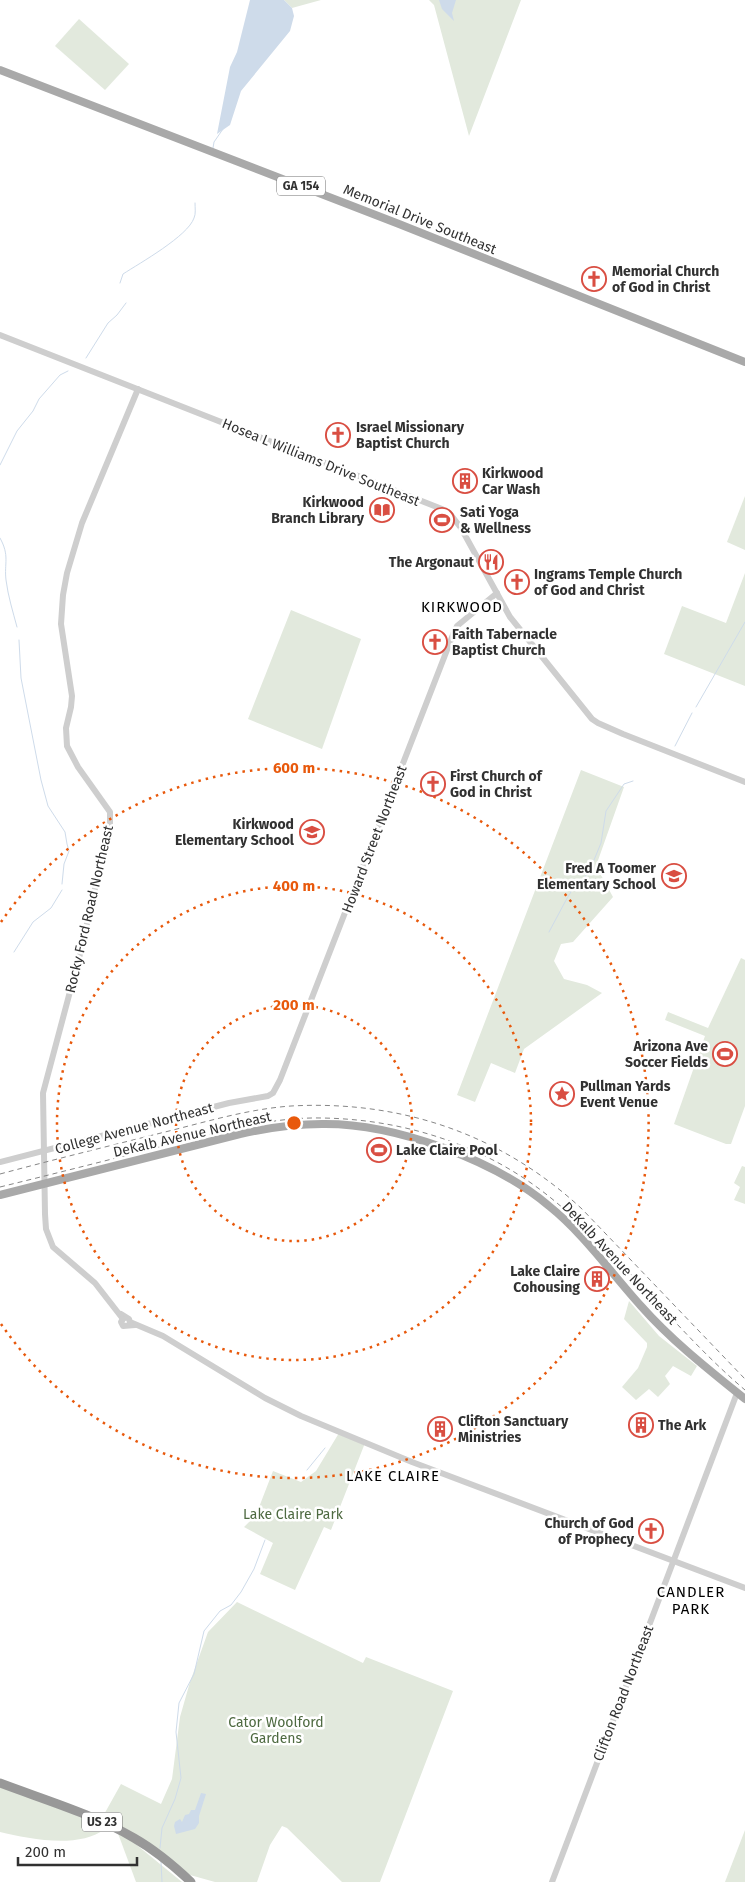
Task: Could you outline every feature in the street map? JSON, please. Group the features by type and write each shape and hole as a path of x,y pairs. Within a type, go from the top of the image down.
{"highway":[{"name":"US 23","path":"0,1783 100,1821 133,1837 170,1862 191,1882"}],"main road":[{"name":"Memorial Drive Southeast","path":"0,70 383,218 745,362"},
{"name":"DeKalb Avenue Northeast","path":"0,1195 271,1128 304,1124 344,1124 368,1127 404,1136 477,1161 508,1176 537,1196 570,1226 657,1324 745,1399"}],"street":[{"name":"Hosea L Williams Drive Southeast","path":"0,335 442,509 451,515 461,528 510,617 592,719 623,734 745,782"},
{"name":"Rocky Ford Road Northeast","path":"138,389 82,523 62,595 61,624 72,696 72,707 66,728 67,746 78,767 110,812 110,823 80,954 45,1078 43,1092 46,1230 53,1247 95,1283 127,1320 163,1336 265,1398 300,1416 412,1462 673,1561"},
{"name":"Howard Street Northeast","path":"268,1096 274,1093 280,1080 454,632 457,626 497,594"},
{"name":"College Avenue Northeast","path":"0,1162 229,1103 268,1096"},
{"name":"Clifton Road Northeast","path":"552,1882 737,1392"},
{"path":"673,1561 745,1588"}],"green space":[{"path":"284,0 321,0 292,8"},
{"path":"429,0 521,0 469,136 434,5"},
{"path":"79,19 129,64 105,90 55,46"},
{"path":"745,496 745,550 727,542"},
{"path":"745,573 745,686 664,654 682,606 726,623"},
{"path":"291,610 361,639 322,749 248,719"},
{"path":"581,770 624,787 596,866 613,897 573,942 561,944 554,961 564,979 587,985 602,993 524,1049 515,1073 491,1063 475,1102 457,1095"},
{"name":"Arizona Ave Soccer Fields","path":"741,958 745,960 745,1106 731,1144 726,1144 674,1124 705,1036 665,1020 668,1012 708,1028"},
{"path":"742,1166 745,1167 745,1204 734,1200 740,1187 734,1183"},
{"path":"629,1301 659,1336 697,1366 691,1376 673,1366 665,1376 670,1384 658,1397 649,1389 636,1400 622,1387 638,1368 647,1347 647,1343 624,1319"},
{"name":"Lake Claire Park","path":"339,1433 365,1443 331,1530 324,1527 295,1590 260,1574 273,1543 244,1527 256,1515 273,1471 301,1482 316,1471"},
{"name":"Cator Woolford Gardens","path":"237,1602 363,1663 366,1657 453,1691 380,1882 342,1882 287,1828 282,1826 270,1845 257,1882 215,1882 190,1875 102,1818 121,1784 161,1804 172,1779 180,1717 208,1632"},
{"path":"0,1786 105,1825 105,1829 82,1839 68,1841 54,1841 0,1832"},
{"path":"116,1828 182,1882 136,1882"},
{"path":"745,1830 745,1882 725,1882"}],"water":[{"path":"250,0 284,0 292,8 294,16 290,31 241,91 230,125 217,134 230,67 237,52"},
{"path":"439,0 456,0 452,13 454,21 442,9"},
{"name":"Lake Claire Pool","path":"374,1144 387,1147 385,1155 371,1153"},
{"path":"201,1793 206,1794 199,1816 199,1823 195,1829 176,1834 175,1822 180,1819 182,1822 185,1815 189,1814 191,1810 195,1810"}],"waterway":[{"path":"213,148 214,142 223,129"},
{"path":"120,283 123,274 163,249 183,233 194,218 195,203"},
{"path":"86,358 108,323 126,303"},
{"path":"0,465 17,431 33,411 39,399 60,375 68,371"},
{"path":"0,538 5,550 7,586 17,627"},
{"path":"696,707 745,622"},
{"path":"19,640 21,678 41,780 48,806 65,832 69,851 64,864 62,884"},
{"path":"675,746 692,713"},
{"path":"549,932 572,890 583,881 594,860 601,843 606,811 624,784 633,781"},
{"path":"14,952 33,922 51,908 62,890"},
{"path":"307,1470 325,1448"},
{"path":"160,1848 162,1828 175,1799 181,1778 176,1732 179,1703 194,1674 204,1631 220,1611 231,1605 241,1592 254,1569 265,1540"},
{"path":"161,1862 162,1882"}],"railway":[{"path":"0,1174 214,1119 275,1108 332,1106 371,1109 410,1116 447,1127 483,1142 518,1160 551,1183 582,1209 745,1379"},
{"path":"0,1187 226,1130 283,1120 302,1118 353,1120 385,1124 416,1131 446,1140 504,1166 531,1183 557,1203 606,1248 697,1345 745,1390"}],"place":[{"name":"Memorial Church of God in Christ","path":"594,279"},
{"name":"Israel Missionary Baptist Church","path":"338,435"},
{"name":"Kirkwood Car Wash","path":"465,481"},
{"name":"Kirkwood Branch Library","path":"382,510"},
{"name":"Sati Yoga & Wellness","path":"442,520"},
{"name":"The Argonaut","path":"491,562"},
{"name":"Ingrams Temple Church of God and Christ","path":"517,582"},
{"name":"Faith Tabernacle Baptist Church","path":"435,642"},
{"name":"First Church of God in Christ","path":"433,784"},
{"name":"Kirkwood Elementary School","path":"312,832"},
{"name":"Fred A Toomer Elementary School","path":"674,876"},
{"name":"Arizona Ave Soccer Fields","path":"725,1054"},
{"name":"Pullman Yards Event Venue","path":"562,1094"},
{"name":"Lake Claire Pool","path":"379,1150"},
{"name":"Lake Claire Cohousing","path":"597,1279"},
{"name":"The Ark","path":"641,1425"},
{"name":"Clifton Sanctuary Ministries","path":"440,1429"},
{"name":"Church of God of Prophecy","path":"651,1531"}],"district":[{"name":"KIRKWOOD","path":"462,607"},
{"name":"LAKE CLAIRE","path":"393,1476"},
{"name":"CANDLER PARK","path":"691,1600"}]}
